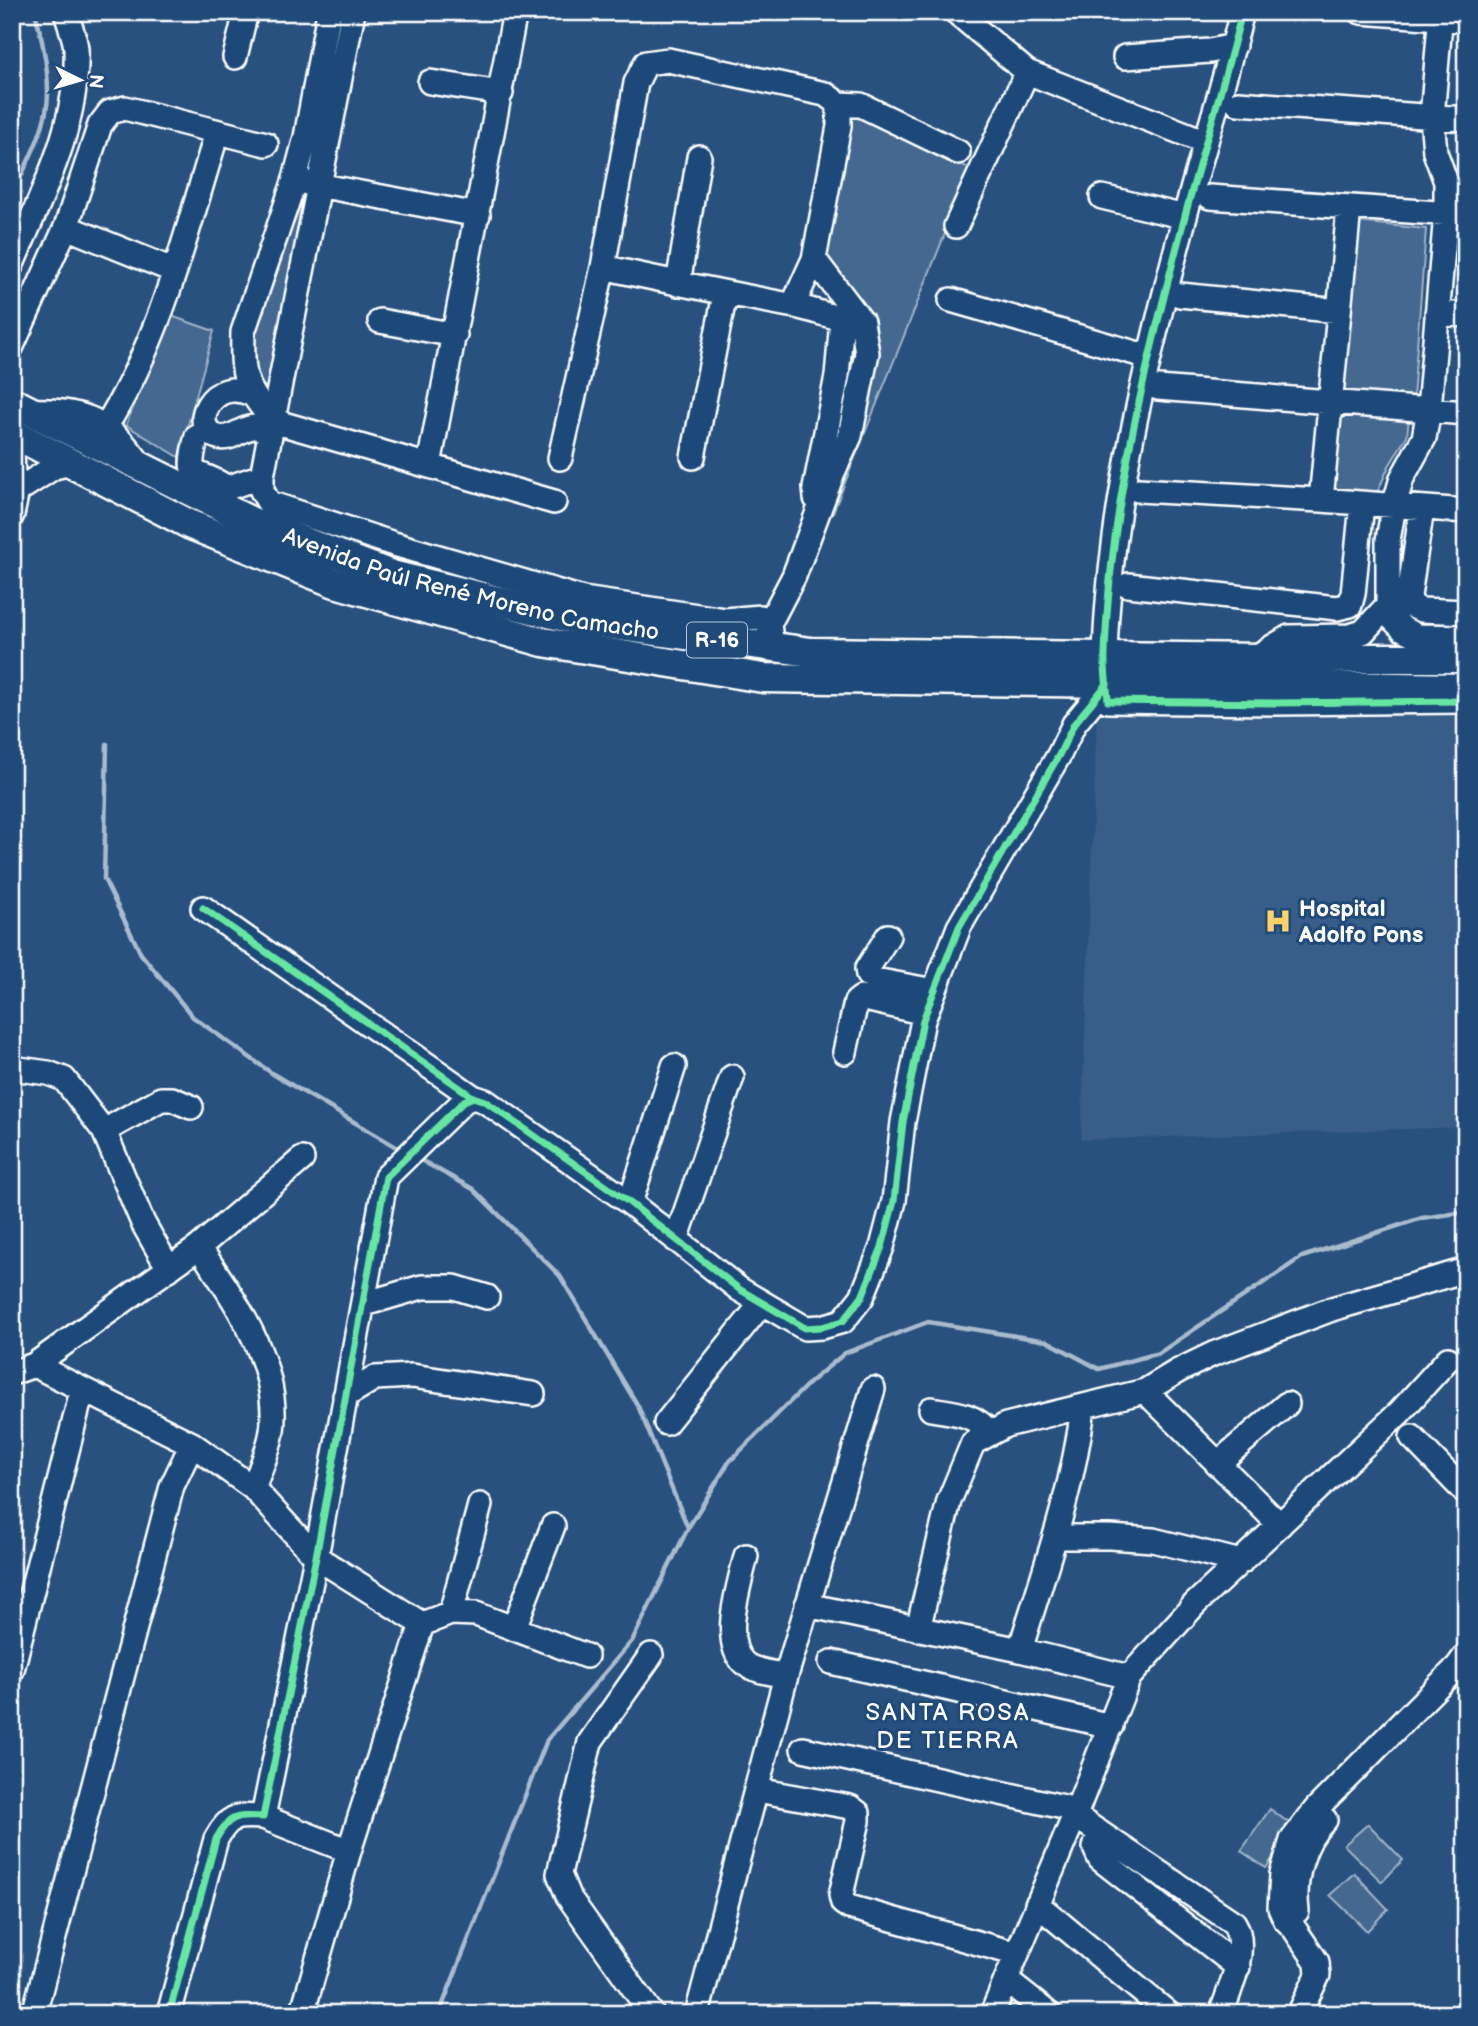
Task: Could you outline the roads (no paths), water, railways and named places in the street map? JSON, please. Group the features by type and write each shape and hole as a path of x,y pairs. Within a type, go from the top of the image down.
{"main road":[{"name":"Avenida Paúl René Moreno Camacho","path":"21,407 141,466 222,496 250,521 392,575 580,622 763,678 1466,688"},
{"name":"Avenida Paúl René Moreno Camacho","path":"12,433 191,525 335,583 543,642 580,622 770,635 811,652 1466,658"}],"street":[{"path":"12,264 49,179 71,113 76,47 66,12"},
{"path":"235,57 246,12"},
{"path":"272,427 251,394 246,380 243,332 294,182 306,137 329,12"},
{"path":"354,12 262,476 262,491 269,503 394,544 580,622"},
{"path":"429,465 515,12"},
{"path":"956,12 1027,72 1206,142"},
{"path":"1242,12 1149,357 1121,495 1105,655 1108,701 1466,701"},
{"path":"1361,12 1441,15 1466,20"},
{"path":"1441,15 1432,117 1435,152 1456,215 1437,313 1424,438 1402,478 1388,540 1388,605 1392,618 1402,629 1417,636 1466,637"},
{"path":"1125,57 1210,51 1234,46"},
{"path":"560,458 603,267 636,83 646,63 668,60 825,94 839,104 861,105 958,152"},
{"path":"956,226 1027,72"},
{"path":"430,82 501,93"},
{"path":"1238,103 1466,119"},
{"path":"793,305 814,259 839,126 839,104"},
{"path":"12,346 66,227 100,125 110,112 125,108 266,144"},
{"path":"106,426 140,365 166,303 217,133"},
{"path":"678,284 699,157"},
{"path":"294,182 320,184 478,215"},
{"path":"1102,197 1185,217"},
{"path":"1210,197 1456,215"},
{"path":"1321,500 1349,208"},
{"path":"66,227 175,271"},
{"path":"770,635 850,436 867,353 852,321 814,259"},
{"path":"603,267 725,294 793,305 852,321"},
{"path":"693,457 725,294"},
{"path":"1180,295 1339,311"},
{"path":"951,300 1149,357"},
{"path":"1437,313 1466,315"},
{"path":"380,321 455,335"},
{"path":"818,511 815,488 837,376 852,321"},
{"path":"837,376 850,377 861,384"},
{"path":"1158,388 1466,413"},
{"path":"251,394 241,389 217,393 208,402 204,417 207,430 216,437 229,437 245,429 272,427 429,465 554,502"},
{"path":"21,407 82,415 106,426 126,444 141,466"},
{"path":"207,430 197,436 190,461 191,468 222,496 262,476"},
{"path":"12,443 13,480 17,491 12,515"},
{"path":"17,491 54,467 71,463"},
{"path":"1138,490 1466,511"},
{"path":"1128,585 1337,608 1350,605 1362,503"},
{"path":"1422,508 1409,596 1412,606 1421,610 1466,612"},
{"path":"1254,657 1289,637 1350,636 1363,632 1388,605"},
{"path":"203,908 630,1203 738,1289 805,1328 822,1327 842,1321 862,1297 882,1247 894,1201 903,1122 925,1013 959,927 1059,755 1074,724 1107,684"},
{"path":"845,1052 856,1002 868,975 867,969 888,936"},
{"path":"868,975 875,980 934,992"},
{"path":"860,998 925,1013"},
{"path":"630,1203 674,1066"},
{"path":"12,1068 48,1073 64,1079 104,1131 143,1223 169,1269"},
{"path":"676,1240 732,1077"},
{"path":"263,1817 316,1557 386,1177 464,1101 473,1097"},
{"path":"104,1131 161,1098 172,1099 191,1107"},
{"path":"12,1373 34,1365 200,1247 302,1159"},
{"path":"200,1247 232,1296 265,1360 271,1392 272,1430 253,1488"},
{"path":"918,1629 949,1501 973,1443 1006,1425 1145,1391 1213,1354 1332,1309 1466,1270"},
{"path":"364,1304 422,1287 454,1287 487,1297"},
{"path":"666,1423 762,1303"},
{"path":"992,2014 1076,1813 1129,1677 1195,1604 1400,1412 1448,1359"},
{"path":"34,1365 192,1444 253,1488 316,1557 422,1624"},
{"path":"345,1396 375,1378 412,1376 533,1394"},
{"path":"697,2014 786,1676 873,1389"},
{"path":"12,1670 82,1391"},
{"path":"1145,1391 1280,1525"},
{"path":"1217,1464 1287,1404"},
{"path":"1020,1650 1055,1537 1079,1441 1083,1408"},
{"path":"931,1409 971,1417 981,1423 989,1433"},
{"path":"1412,1437 1466,1493"},
{"path":"34,2014 172,1486 192,1444"},
{"path":"450,1613 480,1505"},
{"path":"514,1628 552,1525"},
{"path":"1055,1537 1153,1540 1241,1562"},
{"path":"746,1556 732,1635 737,1654 746,1665 786,1676"},
{"path":"807,1605 1020,1650 1129,1677"},
{"path":"422,1624 450,1613 476,1614 586,1656"},
{"path":"302,2014 349,1851 422,1624"},
{"path":"651,1655 590,1742 559,1874 568,1896 652,2014"},
{"path":"1299,2014 1318,1975 1317,1962 1280,1908 1288,1886 1282,1874 1316,1809 1466,1655"},
{"path":"831,1662 1111,1726"},
{"path":"1300,1844 1466,1676"},
{"path":"803,1749 1076,1813 1099,1832 1234,1923 1239,1930 1238,1967 1221,2014"},
{"path":"757,1790 850,1807 858,1813 841,1895 843,1903 849,1907 1017,1954"},
{"path":"169,2014 216,1839 225,1823 236,1816 263,1817 349,1851"},
{"path":"1099,1832 1095,1848 1100,1859 1238,1967"},
{"path":"1037,1904 1169,2014"},
{"path":"1006,1980 1049,2014"},
{"path":"12,2010 25,2014"}],"waterway":[{"path":"12,195 35,146 47,106 46,62 35,12"},
{"path":"107,744 104,879 141,954 193,1017 273,1074 403,1151"},
{"path":"417,1158 473,1189 560,1276 638,1406 688,1528"},
{"path":"439,2014 547,1740 632,1641 688,1528 729,1462 810,1382 845,1353 928,1322 1047,1341 1099,1369 1159,1353 1302,1257 1422,1218 1466,1212"}],"place":[{"name":"Hospital Adolfo Pons","path":"1278,921"}],"district":[{"name":"SANTA ROSA DE TIERRA","path":"948,1726"}]}
